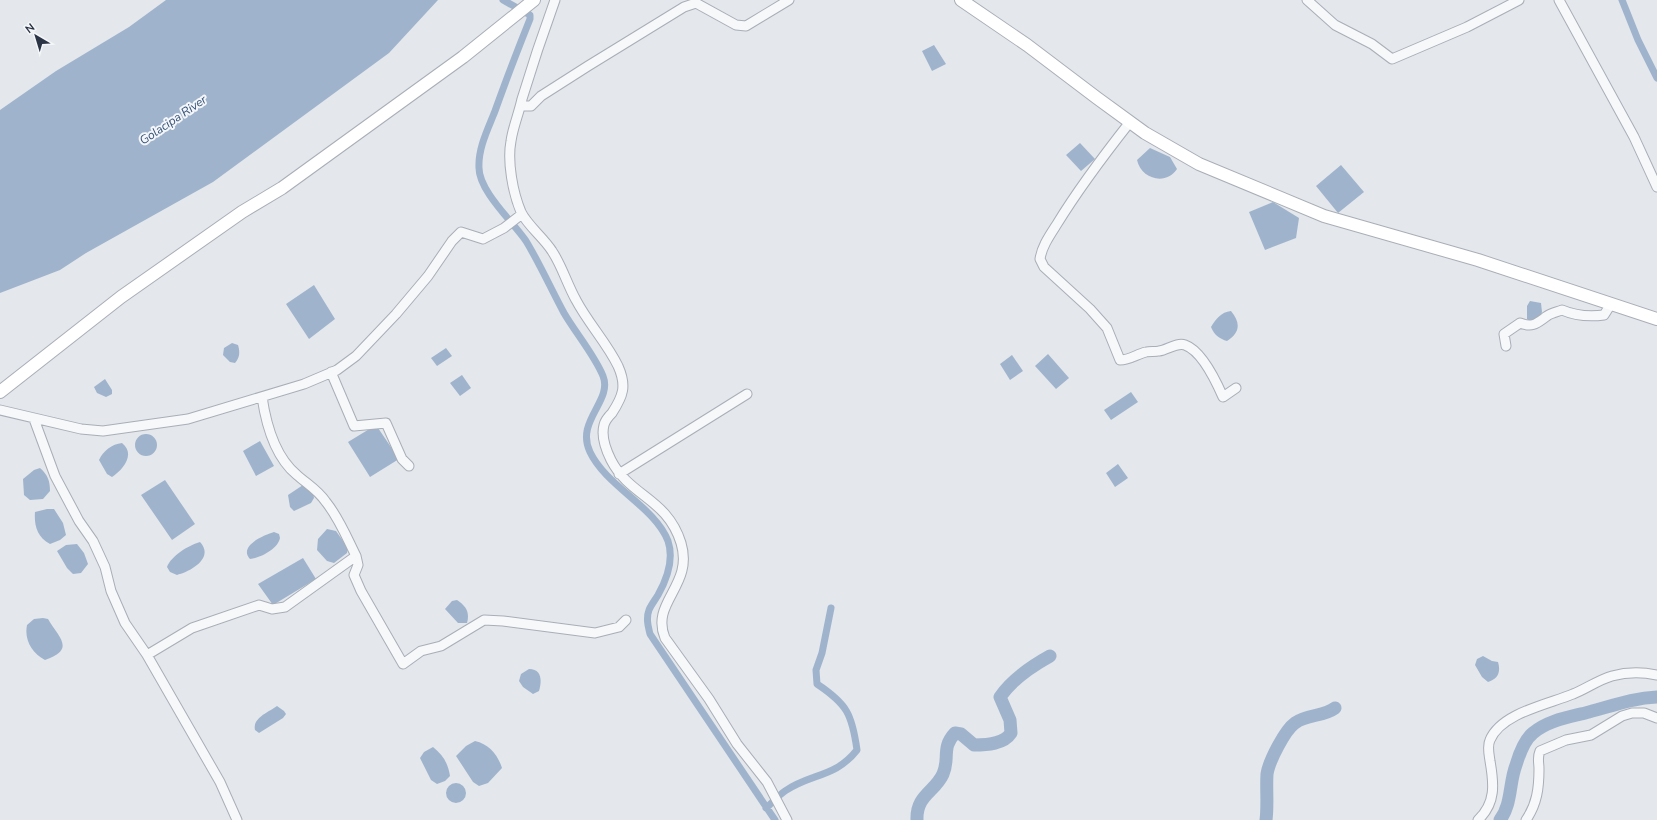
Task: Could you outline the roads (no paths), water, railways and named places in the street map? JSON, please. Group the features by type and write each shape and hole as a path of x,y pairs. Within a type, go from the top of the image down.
{"street":[{"path":"0,392 121,297 242,212 282,188 463,57 534,0"},
{"path":"555,0 536,52 510,142 513,183 522,214 552,250 576,299 619,367 624,387 620,400 604,424 604,440 610,458 619,474 628,483 651,499 663,510 677,532 681,543 684,567 681,578 662,617 661,629 665,638 709,699 737,744 767,782 785,816"},
{"path":"521,106 531,106 541,96 684,7 696,3 736,25 746,26 789,0"},
{"path":"961,0 1027,45 1130,122 1199,164 1324,216 1478,260 1657,319"},
{"path":"1307,0 1335,26 1372,44 1392,59 1467,27 1519,0"},
{"path":"1559,0 1634,137 1657,187"},
{"path":"1130,122 1098,162 1065,211 1046,242 1040,259 1044,267 1090,309 1106,328 1120,360 1127,360 1147,351 1159,351 1179,344 1186,345 1198,354 1215,377 1223,397 1236,388"},
{"path":"0,410 81,429 103,431 188,419 262,397 330,372 356,356 396,314 428,276 457,235 461,232 468,232 483,239 504,228 522,214"},
{"path":"1506,346 1504,334 1520,323 1528,326 1538,324 1547,316 1562,310 1573,314 1592,317 1604,315 1611,304"},
{"path":"330,372 354,426 386,423 402,459 409,466"},
{"path":"619,474 747,394"},
{"path":"262,397 265,415 281,457 296,474 312,485 327,502 356,556 358,565 354,575 361,592 403,664 421,651 441,646 484,620 504,621 595,633 619,627 626,620"},
{"path":"34,419 54,476 78,521 93,541 105,567 111,591 125,623 147,655 220,782 237,820"},
{"path":"147,655 192,628 259,605 272,609 285,607 356,556"},
{"path":"1478,820 1487,811 1492,799 1489,749 1490,740 1505,723 1524,712 1575,694 1610,676 1631,673 1657,674"},
{"path":"1526,820 1534,808 1537,796 1539,766 1537,758 1540,751 1566,740 1591,735 1622,716 1632,713 1644,713 1657,718"}],"water":[{"name":"Golacipa River","path":"166,0 438,0 389,53 213,182 86,253 60,270 0,293 0,110 56,71 129,27"},
{"path":"934,45 946,64 932,71 922,51"},
{"path":"1080,143 1095,159 1081,171 1066,155"},
{"path":"1150,148 1170,157 1177,169 1172,174 1161,179 1154,178 1143,172 1139,167 1137,160"},
{"path":"1341,165 1364,192 1338,213 1316,186"},
{"path":"1273,202 1299,218 1296,238 1265,250 1249,212"},
{"path":"314,285 335,319 309,339 286,304"},
{"path":"1530,301 1541,303 1542,312 1539,319 1530,321 1527,319 1527,306"},
{"path":"1231,311 1238,324 1238,328 1235,335 1227,341 1218,336 1211,327 1222,314"},
{"path":"232,343 238,345 239,350 239,357 235,363 230,362 223,355 224,348"},
{"path":"446,348 452,356 437,366 431,358"},
{"path":"1048,354 1069,378 1056,389 1035,366"},
{"path":"1012,355 1023,371 1010,380 1000,364"},
{"path":"462,375 471,388 460,396 450,383"},
{"path":"105,379 112,390 112,394 106,397 97,393 94,387"},
{"path":"1131,392 1138,402 1111,420 1104,410"},
{"path":"376,425 399,459 370,477 348,442"},
{"path":"146,434 154,437 157,445 154,453 146,456 138,453 135,445 138,437"},
{"path":"260,441 274,466 256,476 243,451"},
{"path":"122,443 126,447 128,457 124,466 112,477 107,474 99,460 108,448"},
{"path":"1118,464 1128,478 1115,487 1106,473"},
{"path":"40,468 48,478 50,491 43,499 30,500 24,495 23,479 34,470"},
{"path":"165,480 195,524 172,540 141,495"},
{"path":"303,485 313,492 314,498 311,503 294,511 290,507 288,495"},
{"path":"54,509 63,523 66,535 60,540 50,544 39,534 35,522 35,512"},
{"path":"327,529 336,531 348,548 347,553 334,563 327,561 317,550 318,539"},
{"path":"274,532 279,534 280,538 276,546 259,557 250,559 247,554 247,550 250,546 259,538"},
{"path":"200,542 205,553 203,559 199,563 188,571 177,575 170,572 167,567 176,555 186,548"},
{"path":"77,544 84,553 88,564 81,573 73,574 67,568 57,551 66,545"},
{"path":"303,558 316,579 273,605 258,584"},
{"path":"457,600 468,612 467,623 458,623 445,609 452,601"},
{"path":"34,619 48,619 62,642 60,652 45,660 36,654 30,646 26,631 27,625"},
{"path":"1483,656 1492,661 1498,662 1499,666 1498,675 1488,682 1482,677 1475,665 1477,659"},
{"path":"529,669 539,673 541,680 539,691 533,694 523,687 519,681 521,674"},
{"path":"277,706 286,714 283,718 259,733 255,730 256,722"},
{"path":"475,741 489,747 498,759 502,768 488,783 479,786 473,782 456,756 466,746"},
{"path":"433,747 440,753 448,767 450,776 445,781 437,784 431,780 420,758 424,752"},
{"path":"452,783 460,783 466,789 466,797 460,803 452,803 446,797 446,789"}],"waterway":[{"path":"503,0 530,15 530,19 484,139 479,161 480,177 490,196 526,241 564,313 595,360 603,376 605,385 603,394 590,421 587,431 587,441 590,452 597,464 607,475 653,518 662,529 668,541 670,548 669,569 661,589 648,613 650,634 775,820"},
{"path":"1622,0 1638,40 1657,78"},
{"path":"766,808 782,793 795,785 840,766 857,750 853,727 842,704 817,684 816,670 822,653 831,608"},
{"path":"917,820 918,812 923,799 940,780 943,774 946,763 948,743 955,733 961,734 974,745 1000,742 1008,737 1011,733 1010,720 1000,697 1010,684 1036,664 1050,656"},
{"path":"1500,820 1507,807 1514,772 1520,752 1524,744 1533,733 1545,725 1560,720 1631,701 1657,697"},
{"path":"1266,820 1268,768 1282,739 1291,727 1300,720 1325,713 1335,708"}]}
